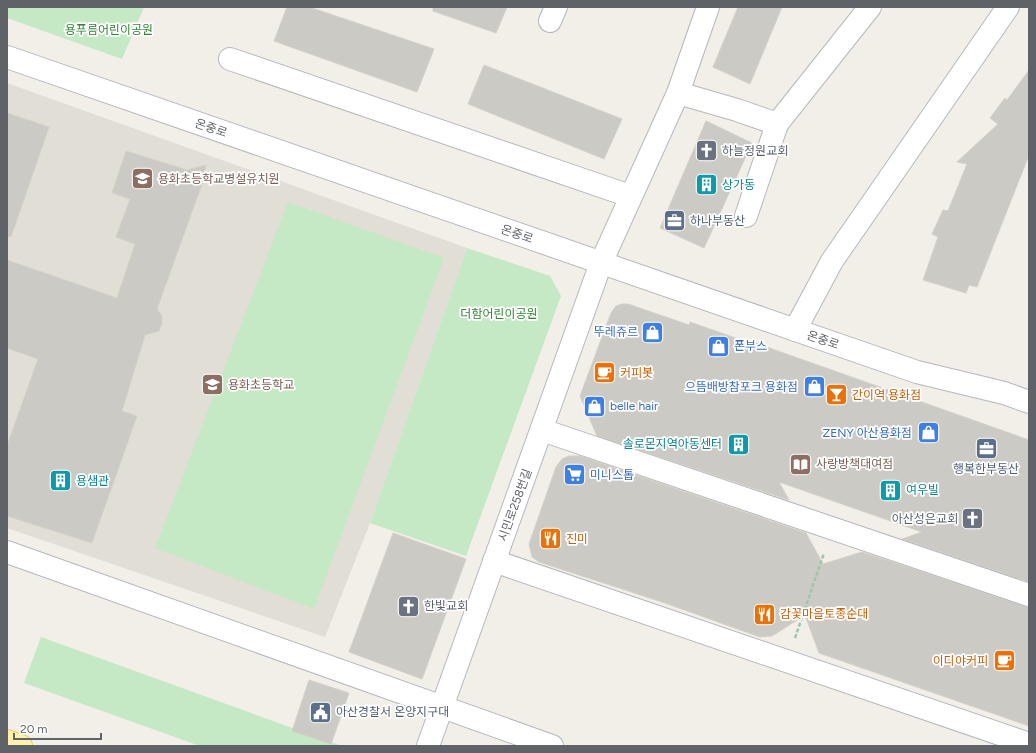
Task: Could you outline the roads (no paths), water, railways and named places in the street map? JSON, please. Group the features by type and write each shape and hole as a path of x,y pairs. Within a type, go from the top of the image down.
{"main road":[{"path":"7,741 21,746"}],"street":[{"name":"시민로258번길","path":"428,746 601,263 630,196 678,93 708,7"},
{"path":"746,216 776,124 870,7"},
{"path":"795,330 832,261 1008,7"},
{"name":"온중로","path":"7,58 916,372 1004,393 1029,402"},
{"path":"230,59 630,196"},
{"path":"678,93 737,110 776,124"},
{"path":"542,430 1029,595"},
{"path":"7,552 552,746"},
{"path":"494,561 1029,744"}],"place":[{"name":"하늘정원교회","path":"706,151"},
{"name":"용화초등학교병설유치원","path":"142,179"},
{"name":"상가동","path":"706,185"},
{"name":"하나부동산","path":"675,221"},
{"name":"뚜레쥬르","path":"653,332"},
{"name":"폰부스","path":"719,346"},
{"name":"커피봇","path":"605,373"},
{"name":"용화초등학교","path":"213,385"},
{"name":"으뜸배방참포크 용화점","path":"814,387"},
{"name":"간이역 용화점","path":"837,395"},
{"name":"belle hair","path":"594,406"},
{"name":"ZENY 아산용화점","path":"928,433"},
{"name":"솔로몬지역아동센터","path":"738,444"},
{"name":"행복한부동산","path":"986,448"},
{"name":"사랑방책대여점","path":"800,464"},
{"name":"미니스톱","path":"574,475"},
{"name":"용샘관","path":"61,481"},
{"name":"여우빌","path":"891,490"},
{"name":"아산성은교회","path":"973,519"},
{"name":"진미","path":"550,539"},
{"name":"한빛교회","path":"408,606"},
{"name":"감꽃마을토종순대","path":"764,614"},
{"name":"이디야커피","path":"1004,661"},
{"name":"아산경찰서 온양지구대","path":"320,712"}],"park label":[{"name":"용푸름어린이공원","path":"109,30"},
{"name":"더함어린이공원","path":"499,314"}]}
